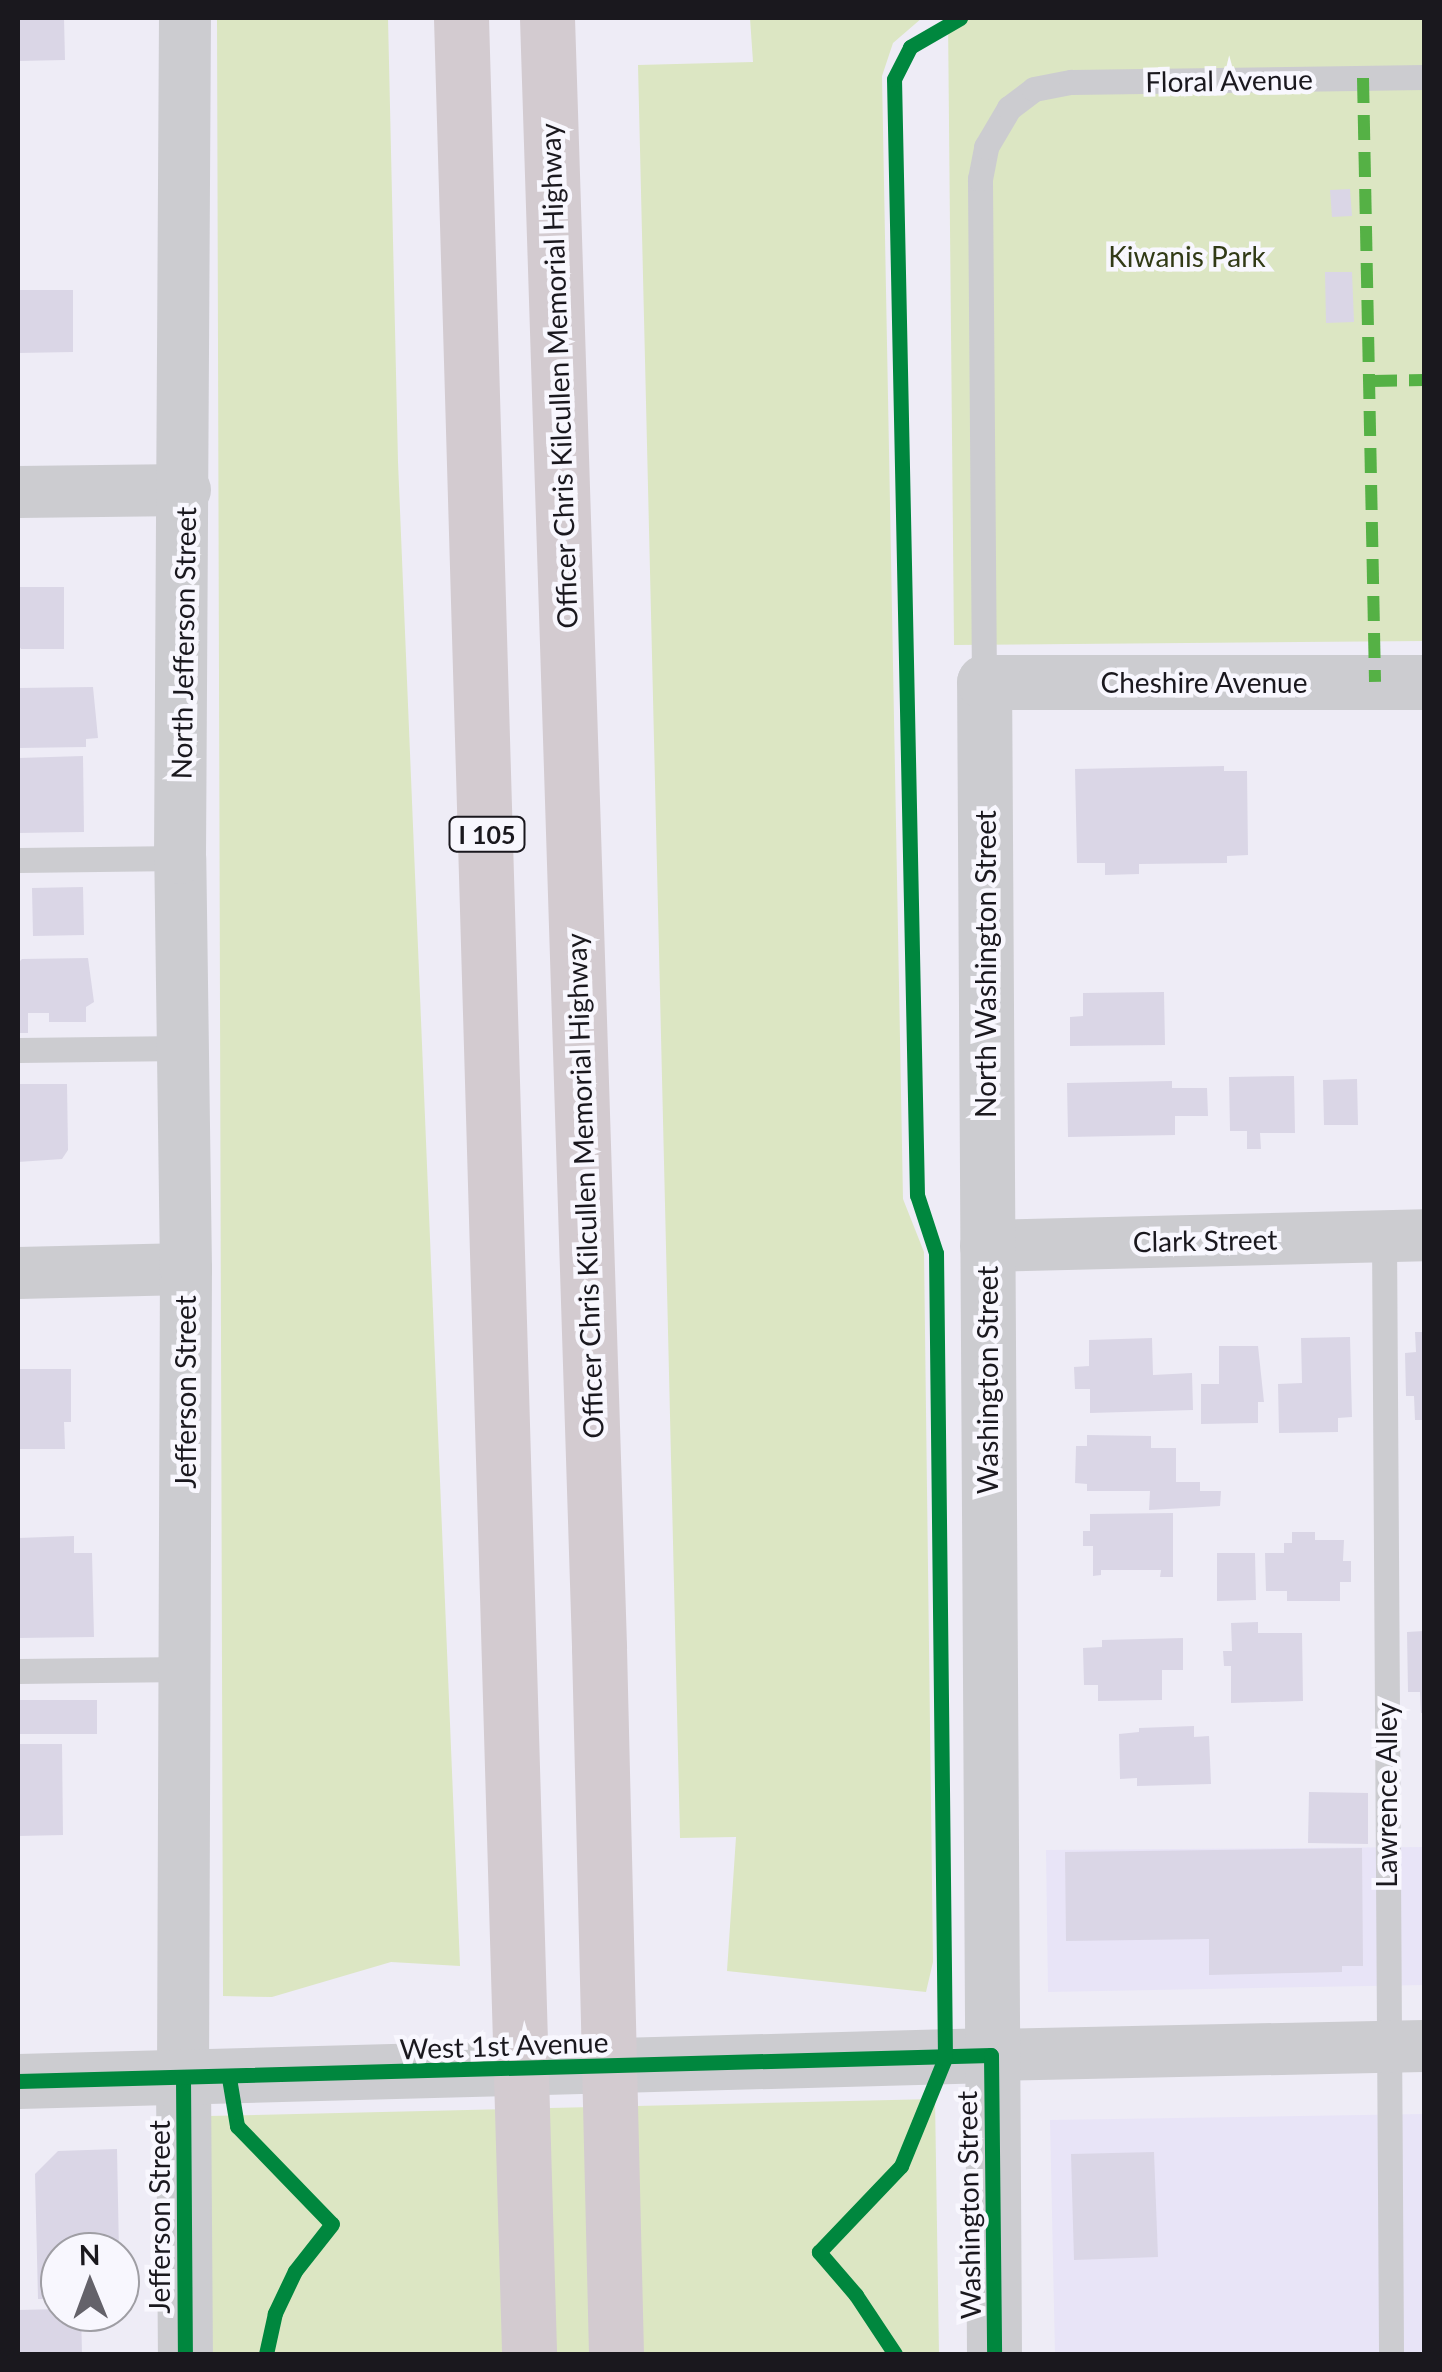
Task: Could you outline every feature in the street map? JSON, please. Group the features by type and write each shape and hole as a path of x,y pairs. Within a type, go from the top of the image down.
{"highway":[{"name":"I 105","path":"461,18 529,2354"},
{"name":"Officer Chris Kilcullen Memorial Highway","path":"547,18 599,1648 616,2354"}],"street":[{"name":"North Jefferson Street","path":"185,18 180,858 186,1269"},
{"path":"18,492 184,490"},
{"name":"Cheshire Avenue","path":"984,682 1424,682"},
{"name":"North Washington Street","path":"984,682 986,1246"},
{"name":"Clark Street","path":"986,1246 1404,1235"},
{"name":"Washington Street","path":"986,1246 994,2354"},
{"path":"18,1273 186,1269"},
{"name":"Jefferson Street","path":"185,2354 186,1269"},
{"name":"West 1st Avenue","path":"18,2081 1406,2047"}],"lane":[{"name":"Floral Avenue","path":"984,682 980,179 995,128 1009,108 1034,90 1071,82 1424,77"},
{"path":"18,860 180,858"},
{"path":"18,1050 183,1048"},
{"name":"Lawrence Alley","path":"1391,2354 1406,2047 1404,1235"},
{"path":"18,1671 184,1669"}],"shaded area":[{"path":"1424,1847 1424,1985 1048,1992 1046,1850"},
{"path":"1424,2114 1424,2354 1055,2354 1050,2120"}],"green space":[{"path":"217,18 388,18 398,462 460,1966 391,1962 272,1997 223,1996"},
{"path":"750,18 922,18 893,43 882,76 903,1199 924,1252 933,1962 926,1992 727,1971 736,1837 680,1838 638,65 753,62"},
{"name":"Kiwanis Park","path":"948,18 1424,18 1424,641 954,645"},
{"path":"935,2099 939,2354 211,2354 209,2116"}],"building":[{"path":"18,18 64,18 65,60 18,61"},
{"path":"1350,189 1352,216 1332,217 1330,190"},
{"path":"1325,272 1352,272 1354,322 1326,323"},
{"path":"18,290 73,290 73,352 18,353"},
{"path":"18,587 64,587 64,649 21,649"},
{"path":"93,687 98,738 86,739 86,747 18,748 18,688"},
{"path":"83,756 84,832 18,833 18,758"},
{"path":"1224,766 1224,771 1247,771 1248,855 1227,856 1227,863 1139,864 1139,874 1105,875 1105,863 1077,863 1075,769"},
{"path":"83,887 84,935 33,936 32,888"},
{"path":"88,958 94,1002 86,1007 86,1022 49,1022 49,1013 28,1013 28,1033 18,1033 18,963 22,959"},
{"path":"1164,992 1165,1045 1070,1046 1070,1017 1083,1016 1083,993"},
{"path":"1294,1076 1295,1133 1260,1133 1261,1149 1247,1149 1247,1131 1230,1131 1229,1077"},
{"path":"1357,1079 1358,1125 1324,1125 1323,1080"},
{"path":"1172,1081 1172,1088 1207,1088 1208,1116 1175,1116 1175,1135 1068,1137 1067,1083"},
{"path":"18,1084 67,1084 68,1150 62,1159 18,1162"},
{"path":"1415,1332 1424,1332 1424,1420 1415,1420 1414,1396 1406,1396 1405,1353 1416,1352"},
{"path":"1350,1337 1352,1417 1338,1418 1338,1432 1279,1433 1278,1384 1302,1383 1301,1338"},
{"path":"1152,1338 1153,1375 1192,1373 1193,1410 1090,1413 1090,1389 1075,1389 1074,1367 1089,1366 1089,1340"},
{"path":"1219,1346 1258,1346 1264,1402 1258,1402 1258,1423 1201,1424 1201,1384 1219,1384"},
{"path":"18,1369 71,1369 71,1422 64,1422 65,1449 18,1449"},
{"path":"1087,1435 1151,1436 1151,1448 1176,1448 1176,1482 1200,1482 1200,1491 1221,1491 1220,1506 1149,1510 1150,1491 1087,1491 1087,1484 1075,1483 1076,1446 1087,1446"},
{"path":"1173,1513 1173,1577 1160,1577 1161,1570 1101,1570 1101,1575 1093,1576 1093,1546 1083,1546 1083,1531 1090,1531 1090,1514"},
{"path":"1292,1532 1315,1532 1315,1540 1344,1540 1343,1561 1351,1561 1351,1582 1340,1582 1340,1601 1287,1601 1287,1591 1266,1591 1265,1553 1284,1553 1284,1543 1292,1543"},
{"path":"74,1536 74,1553 92,1553 94,1637 18,1638 18,1538"},
{"path":"1217,1553 1255,1553 1256,1600 1217,1601"},
{"path":"1258,1622 1258,1633 1302,1633 1303,1701 1231,1703 1231,1666 1224,1666 1223,1651 1232,1651 1231,1623"},
{"path":"1424,1631 1421,1713 1420,1692 1408,1692 1407,1632"},
{"path":"1183,1638 1183,1670 1162,1670 1162,1700 1098,1701 1098,1685 1084,1685 1083,1648 1102,1647 1102,1640"},
{"path":"18,1700 97,1700 97,1734 18,1734"},
{"path":"1194,1726 1194,1737 1209,1736 1211,1784 1137,1786 1137,1778 1120,1779 1119,1734 1139,1732 1139,1728"},
{"path":"18,1744 62,1744 63,1835 18,1836"},
{"path":"1309,1792 1368,1793 1368,1844 1308,1843"},
{"path":"1362,1848 1363,1966 1342,1966 1342,1972 1209,1975 1209,1939 1066,1941 1065,1852"},
{"path":"117,2149 119,2232 40,2232 38,2299 35,2174 58,2151"},
{"path":"1154,2152 1158,2257 1074,2260 1071,2154"},
{"path":"40,2309 40,2332 81,2332 82,2354 18,2354 18,2310"}],"marked path":[{"path":"1363,78 1375,682"},
{"path":"1372,381 1424,380"}],"cycle path":[{"path":"895,2354 856,2295 819,2252 901,2166 945,2058 936,1253 917,1195 894,79 910,47 960,18"},
{"path":"18,2081 991,2055 994,2354"},
{"path":"183,2078 185,2354"},
{"path":"229,2078 237,2126 332,2224 295,2271 275,2313 266,2354"}]}
